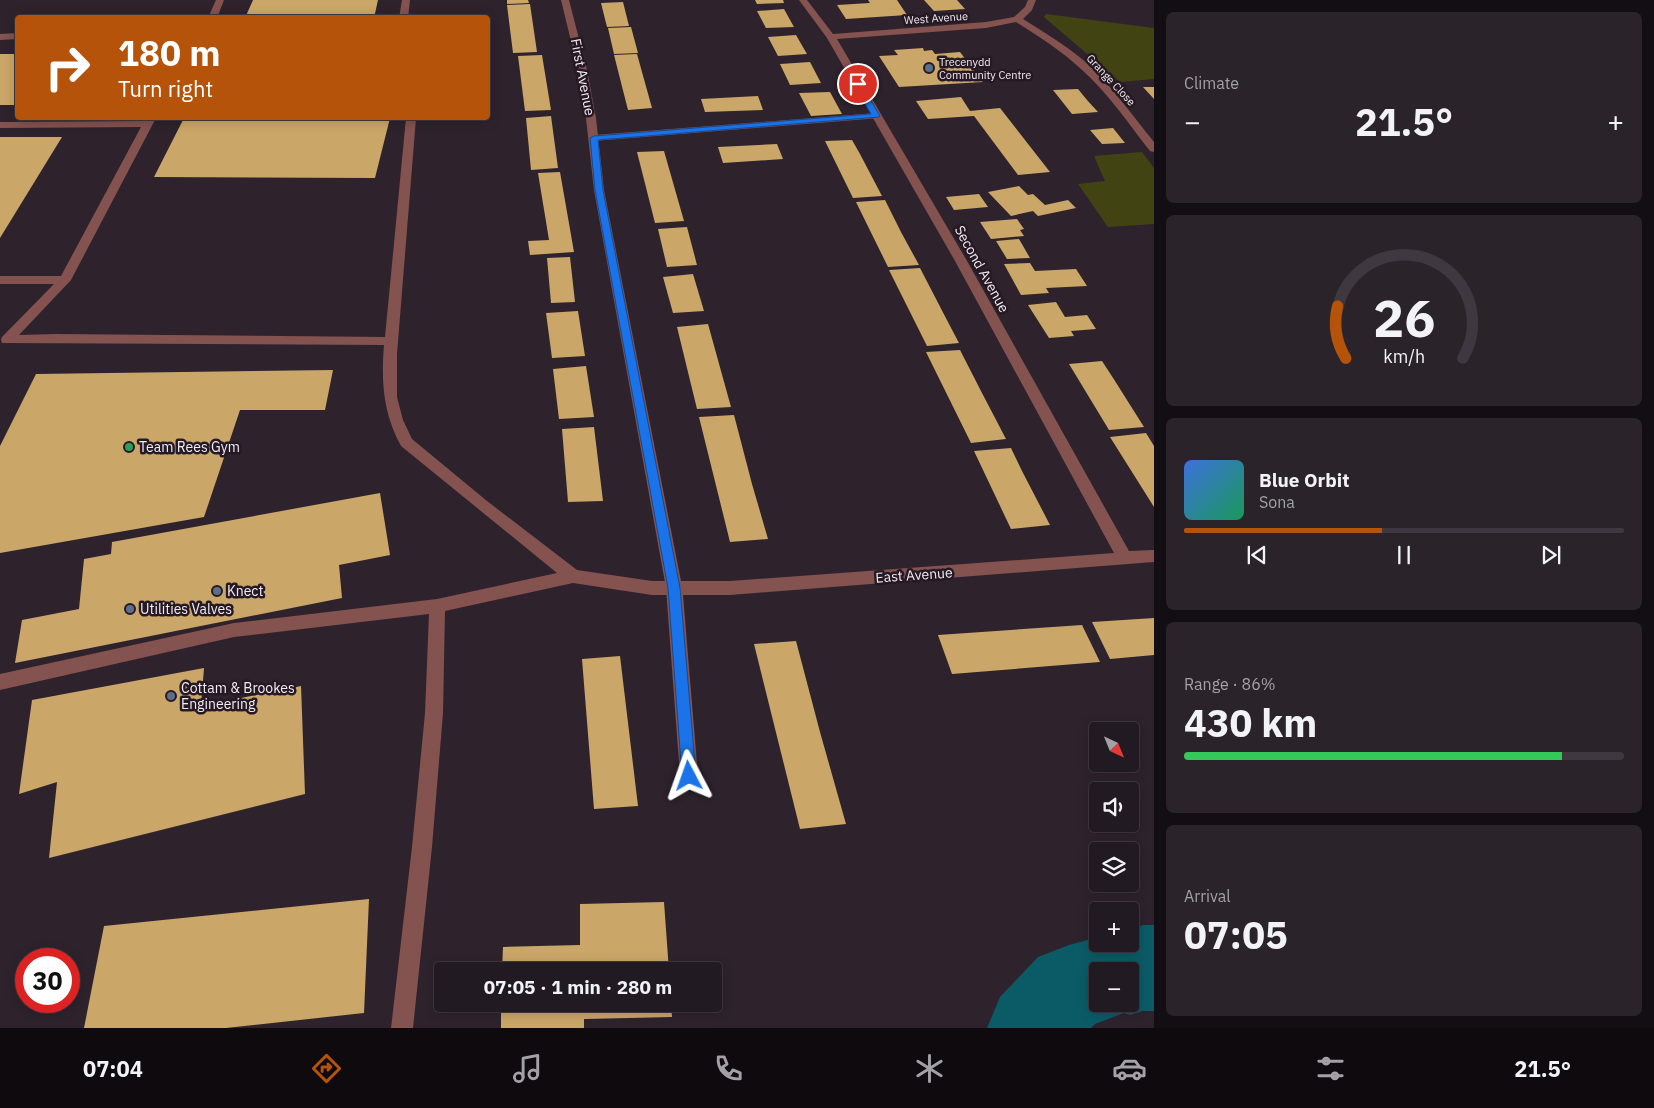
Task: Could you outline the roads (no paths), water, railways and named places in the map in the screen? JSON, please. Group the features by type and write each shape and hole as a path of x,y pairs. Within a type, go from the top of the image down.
{"street":[{"path":"213,15 220,0"},
{"path":"404,15 406,0"},
{"name":"First Avenue","path":"565,0 574,28 594,138 599,190 674,588 689,776"},
{"name":"Second Avenue","path":"803,0 831,37 961,261 1126,559"},
{"path":"1017,19 1028,8 1032,0"},
{"name":"West Avenue","path":"831,37 986,25 1017,19"},
{"name":"Grange Close","path":"1017,19 1042,35 1084,67 1114,99 1154,149"},
{"path":"0,36 15,36"},
{"path":"594,138 876,116"},
{"path":"411,120 391,341 390,397 396,420 406,442 482,505 573,576"},
{"path":"0,125 149,121 65,280 7,340 66,338 391,341"},
{"path":"0,280 65,280"},
{"name":"East Avenue","path":"573,576 652,588 730,588 1154,556"},
{"path":"0,682 234,630 437,606 573,576"},
{"path":"402,1028 422,847 433,722 437,606"}],"waterway":[{"path":"1139,969 1154,968"},
{"path":"1031,1028 1069,988 1089,982"}],"place":[{"name":"Trecenydd Community Centre","path":"929,68"},
{"name":"Team Rees Gym","path":"129,447"},
{"name":"Knect","path":"217,591"},
{"name":"Utilities Valves","path":"130,609"},
{"name":"Cottam & Brookes Engineering","path":"171,696"}]}
